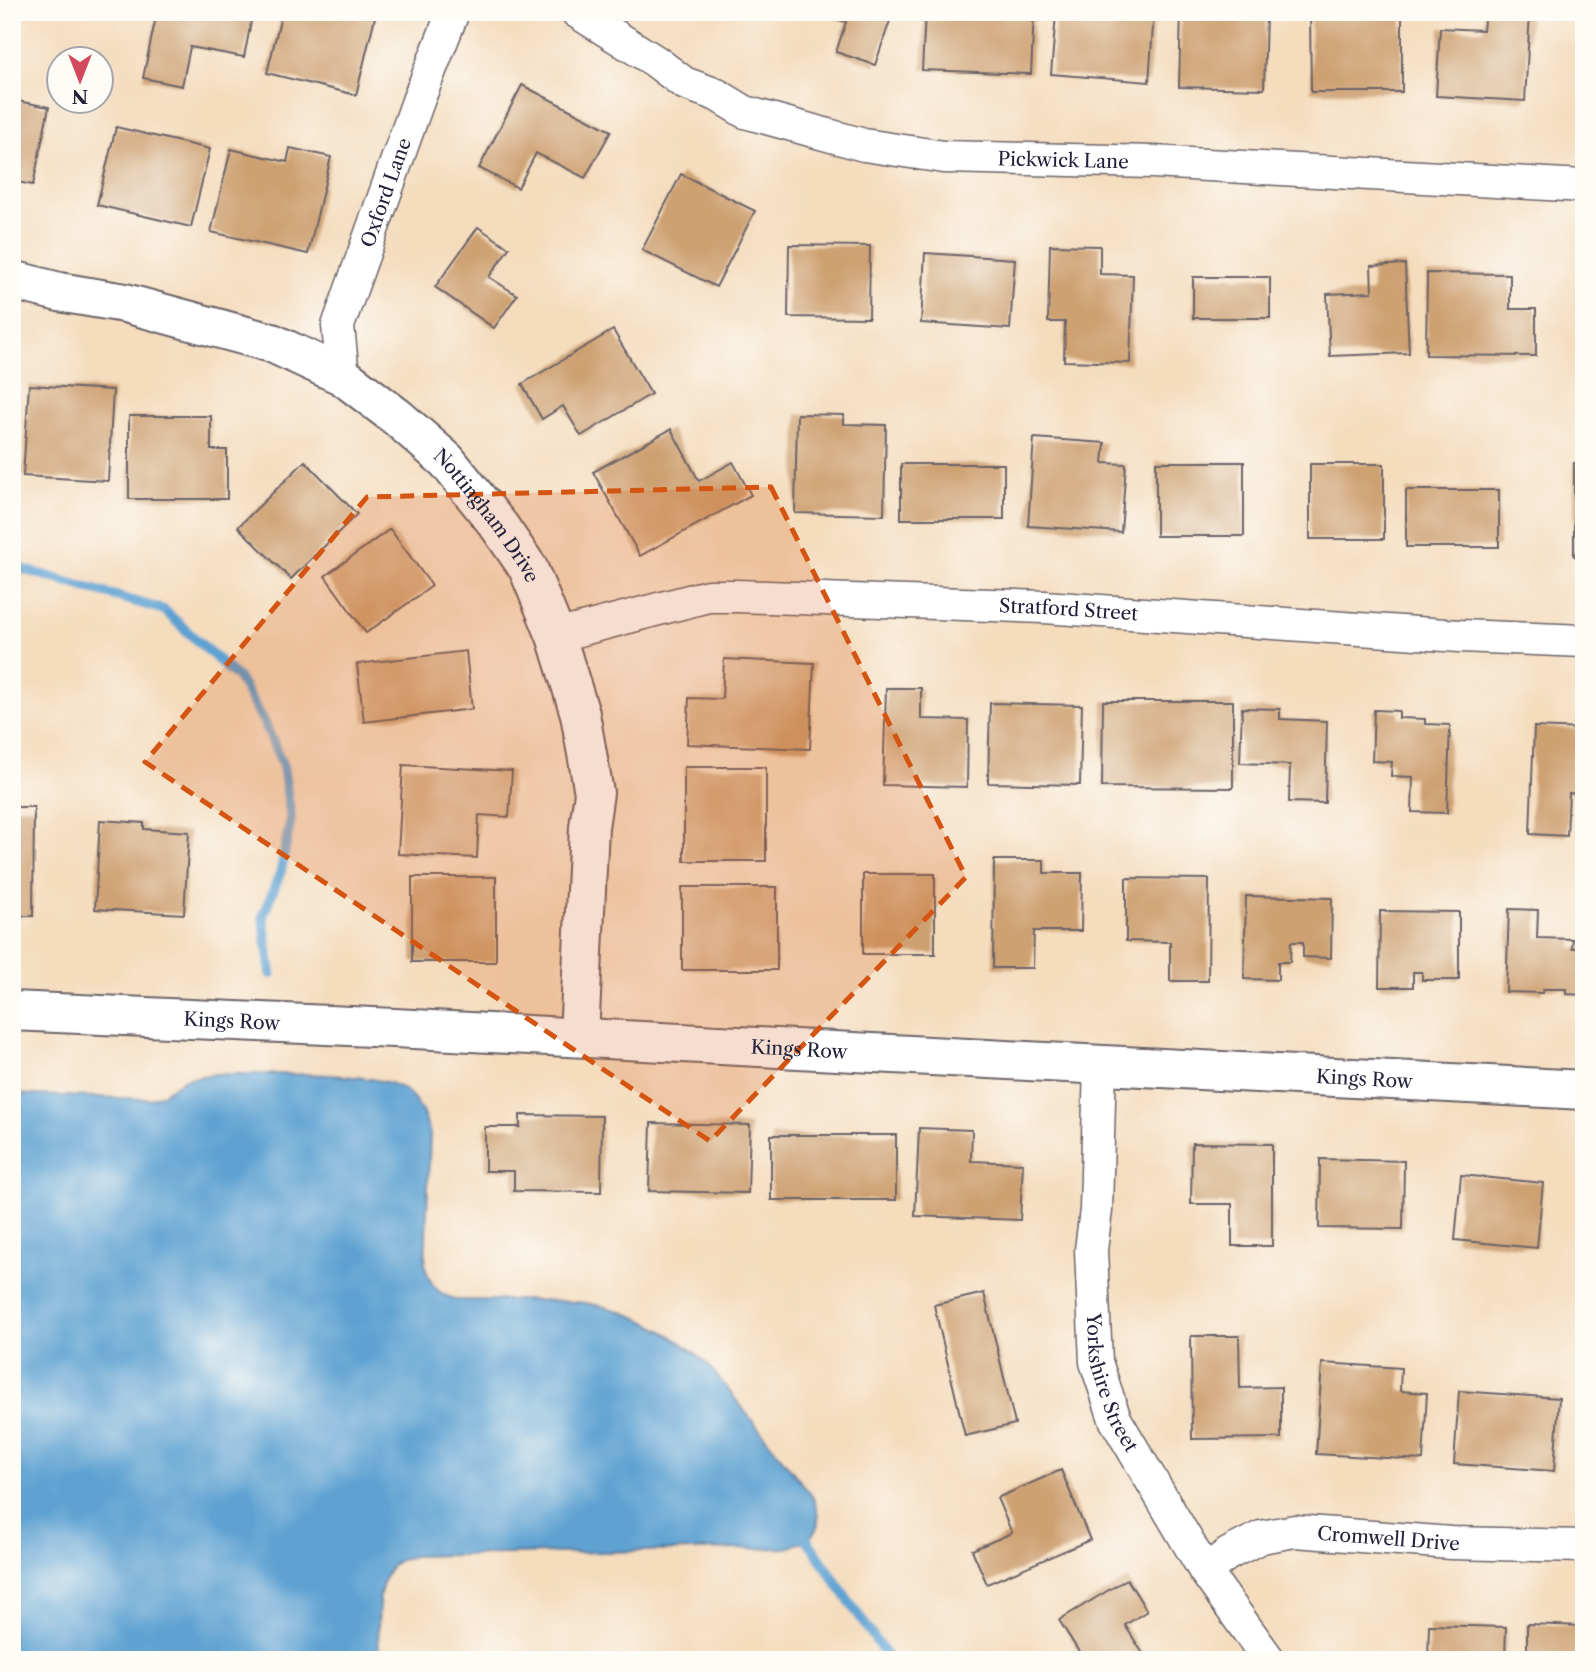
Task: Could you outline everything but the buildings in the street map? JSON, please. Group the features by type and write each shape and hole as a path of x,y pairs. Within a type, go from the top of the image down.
{"street":[{"name":"Oxford Lane","path":"343,376 338,326 453,12"},
{"name":"Pickwick Lane","path":"576,12 656,61 684,83 717,95 746,112 864,145 944,157 1153,162 1584,186"},
{"name":"Nottingham Drive","path":"12,280 59,292 125,303 272,343 343,376 398,418 447,461 499,526 528,568 556,636 580,714 594,793 589,827 579,1037"},
{"name":"Stratford Street","path":"556,636 708,596 737,596 1044,607 1460,636 1584,641"},
{"name":"Kings Row","path":"12,1011 579,1037 1584,1090"},
{"name":"Yorkshire Street","path":"1100,1064 1096,1210 1091,1250 1096,1362 1115,1419 1205,1571 1269,1660"},
{"name":"Cromwell Drive","path":"1205,1571 1228,1554 1261,1537 1294,1531 1451,1543 1584,1546"}],"highlighted area":[{"path":"771,487 966,877 710,1141 145,762 367,497"}],"water":[{"path":"215,1074 367,1078 388,1083 409,1093 421,1109 430,1134 425,1266 436,1289 459,1300 554,1301 602,1306 636,1317 668,1334 709,1366 812,1496 818,1516 816,1530 805,1541 786,1548 406,1558 390,1569 384,1580 378,1621 379,1660 12,1660 12,1094 150,1099 185,1079"}],"waterway":[{"path":"12,566 164,610 239,679 266,726 283,766 291,818 281,871 263,916 271,974"},
{"path":"800,1529 889,1660"}]}
